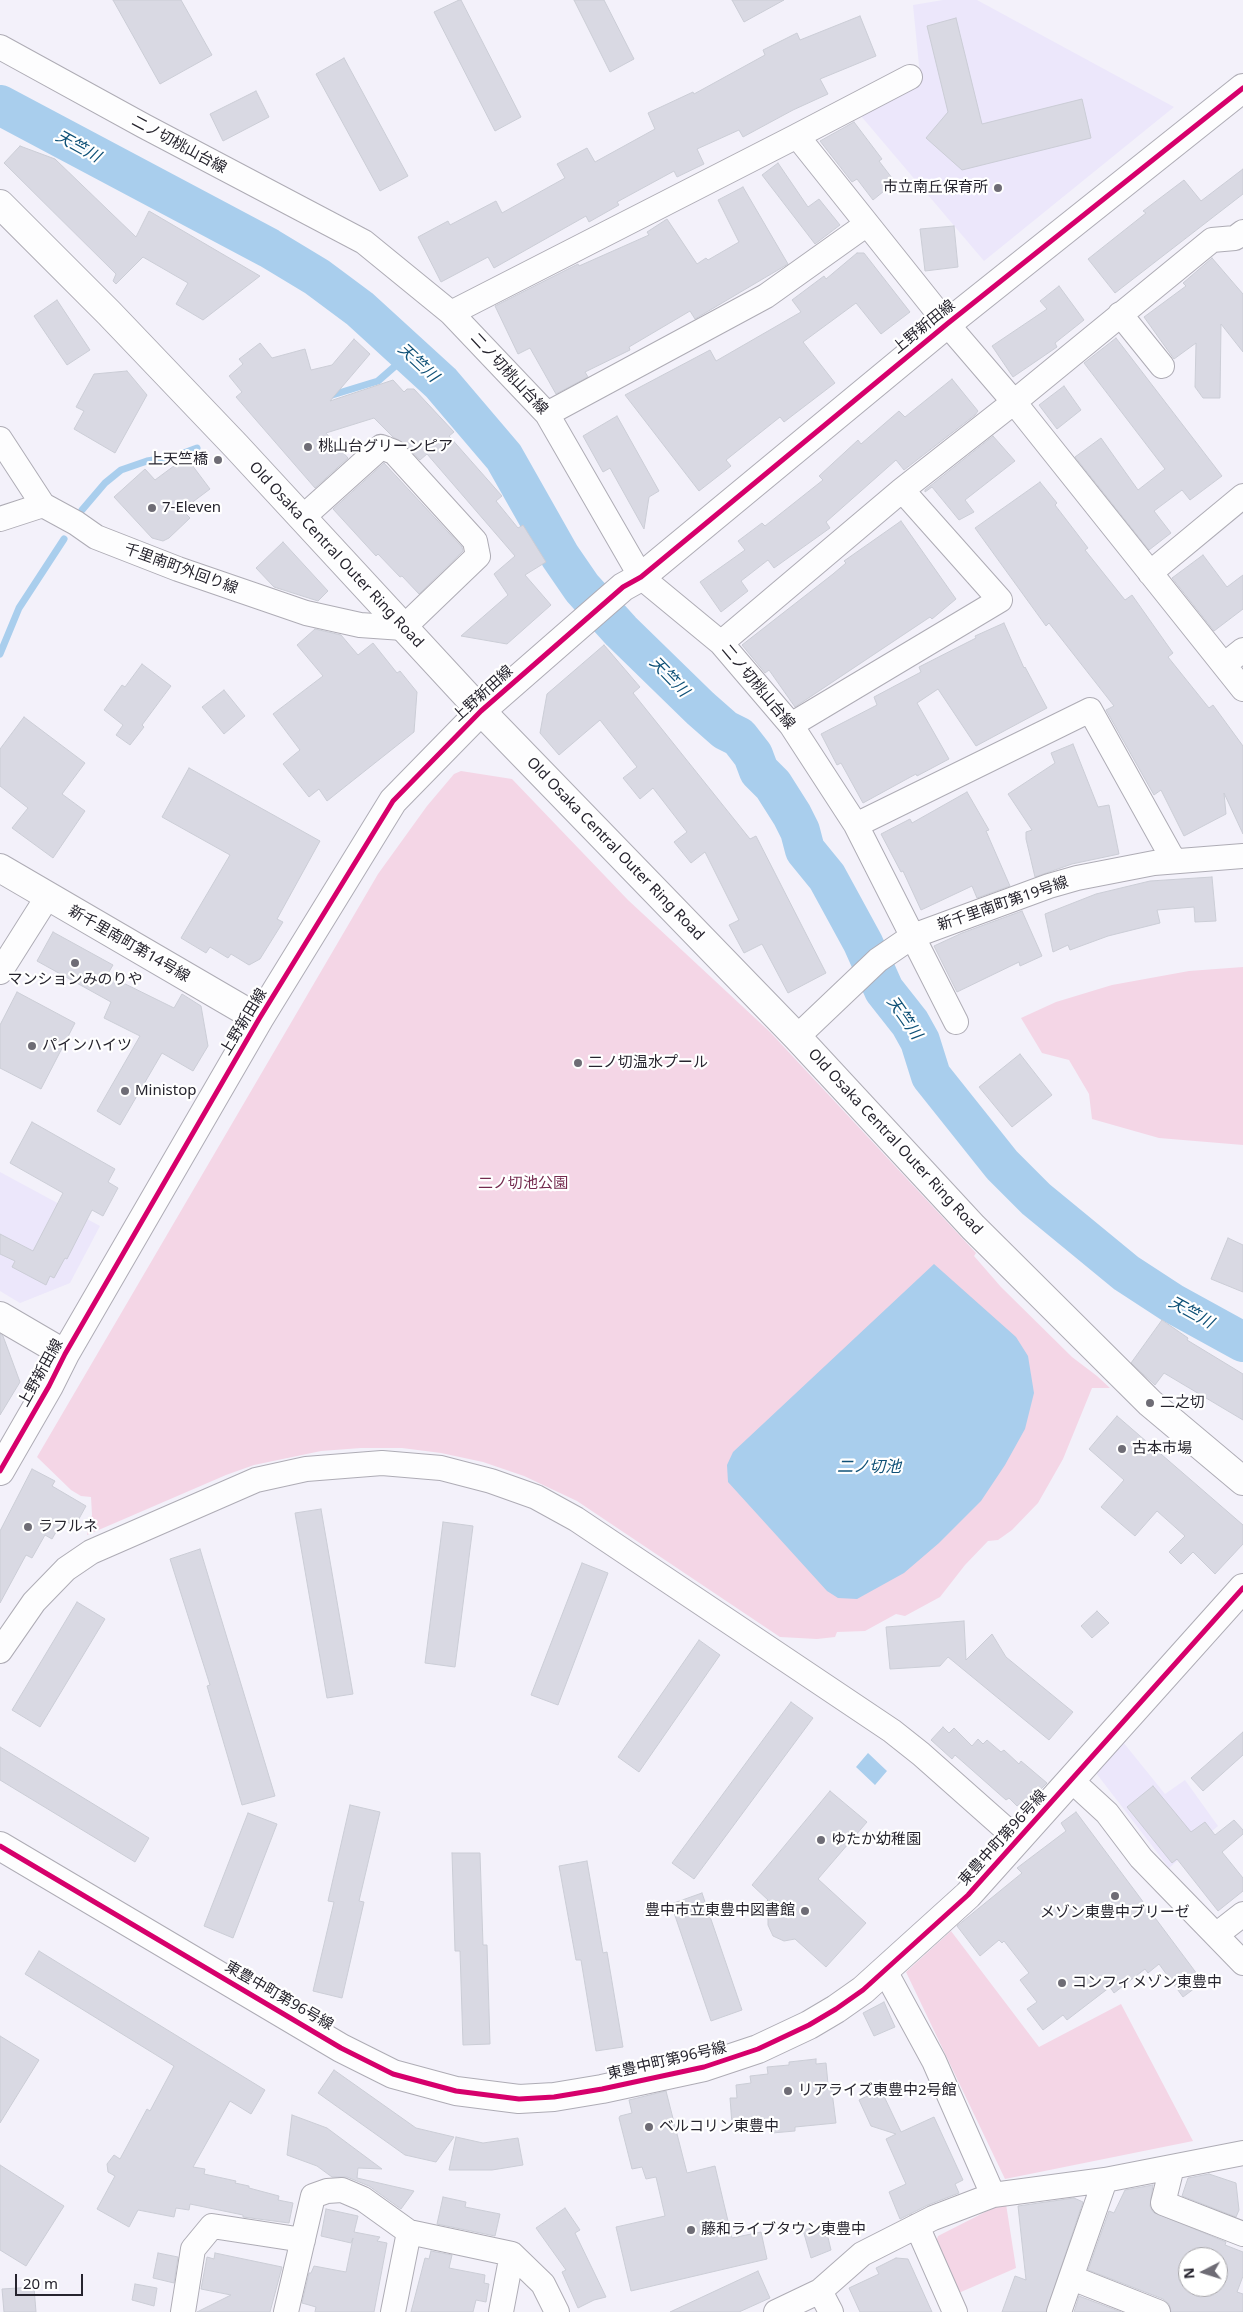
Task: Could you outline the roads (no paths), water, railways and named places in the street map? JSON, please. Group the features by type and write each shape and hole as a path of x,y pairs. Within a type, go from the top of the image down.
{"street":[{"name":"二ノ切桃山台線","path":"0,47 144,126 364,242 451,313 547,414 632,582 721,642 791,725 856,825 956,1022"},
{"path":"451,313 910,77"},
{"name":"上野新田線","path":"0,1471 259,1019 393,801 481,711 632,582 947,324 1243,88"},
{"path":"797,136 947,324 1014,402 1243,689"},
{"name":"Old Osaka Central Outer Ring Road","path":"0,204 109,313 481,711 797,1037 973,1227 1150,1403 1243,1481"},
{"path":"547,414 766,296 867,224"},
{"path":"721,642 902,490 1014,402 1212,240 1240,238"},
{"path":"1120,314 1162,366"},
{"name":"千里南町外回り線","path":"0,439 43,505 100,539 178,569 306,613 360,625 403,628"},
{"path":"302,518 381,447 394,452 475,541 478,556 403,628"},
{"path":"791,725 1000,600 902,490"},
{"path":"1150,573 1243,496"},
{"path":"0,519 43,505"},
{"path":"1224,665 1243,650"},
{"path":"856,825 1090,710 1174,861"},
{"name":"新千里南町第19号線","path":"913,936 1049,886 1077,878 1174,861 1243,856"},
{"name":"新千里南町第14号線","path":"0,868 259,1019"},
{"path":"0,972 48,896"},
{"path":"797,1037 878,960 913,936"},
{"path":"0,1316 66,1354"},
{"path":"0,1651 34,1602 66,1569 91,1552 256,1480 306,1469 382,1463 441,1468 491,1481 536,1497 576,1519 892,1731 921,1754 1018,1840"},
{"name":"東豊中町第96号線","path":"0,1846 366,2062 409,2079 478,2095 527,2099 571,2095 704,2067 728,2060 781,2039 836,2009 885,1971 968,1895 1243,1588"},
{"path":"1071,1780 1107,1813 1141,1858 1202,1923 1243,1963"},
{"path":"1216,1935 1243,1914"},
{"path":"885,1971 934,2061 993,2195"},
{"path":"776,2312 820,2291 862,2254 918,2226 993,2195 1106,2180 1243,2153"},
{"path":"1172,2167 1163,2203 1243,2234"},
{"path":"1059,2312 1106,2180"},
{"path":"286,2312 313,2196 327,2191 342,2190 363,2199 409,2232 512,2254 543,2284 557,2312"},
{"path":"184,2312 193,2249 212,2226 303,2240"},
{"path":"918,2226 955,2312"},
{"path":"393,2312 409,2232"},
{"path":"501,2312 512,2254"},
{"path":"1072,2278 1158,2312"},
{"path":"820,2291 832,2312"}],"water":[{"name":"二ノ切池","path":"934,1264 1016,1337 1028,1356 1034,1393 1025,1429 1005,1465 981,1501 939,1543 904,1573 857,1599 838,1598 827,1591 728,1482 727,1465 733,1452"},
{"path":"868,1753 887,1771 875,1785 856,1767"}],"waterway":[{"name":"天竺川","path":"0,105 269,248 317,277 360,309 441,383 504,457 560,556 582,588 621,631 700,708 725,730 739,737 753,755 759,771 773,785 792,815 800,831 805,850 827,877 863,943 884,990 910,1023 920,1041 931,1076 1002,1165 1036,1199 1126,1273 1172,1303 1243,1342"},
{"path":"329,396 378,381 409,354"},
{"path":"82,510 105,483 121,470 147,461 173,457 197,448"},
{"path":"0,654 19,608 64,539"}],"place":[{"name":"市立南丘保育所","path":"998,188"},
{"name":"桃山台グリーンピア","path":"308,447"},
{"name":"上天竺橋","path":"218,460"},
{"name":"7-Eleven","path":"152,508"},
{"name":"マンションみのりや","path":"75,963"},
{"name":"パインハイツ","path":"32,1046"},
{"name":"二ノ切温水プール","path":"578,1063"},
{"name":"Ministop","path":"125,1091"},
{"name":"二之切","path":"1150,1403"},
{"name":"古本市場","path":"1122,1449"},
{"name":"ラフルネ","path":"28,1527"},
{"name":"ゆたか幼稚園","path":"821,1840"},
{"name":"メゾン東豊中ブリーゼ","path":"1115,1896"},
{"name":"豊中市立東豊中図書館","path":"805,1911"},
{"name":"コンフィメゾン東豊中","path":"1062,1983"},
{"name":"リアライズ東豊中2号館","path":"788,2091"},
{"name":"ベルコリン東豊中","path":"649,2127"},
{"name":"藤和ライブタウン東豊中","path":"691,2230"}],"park label":[{"name":"二ノ切池公園","path":"523,1184"}]}
